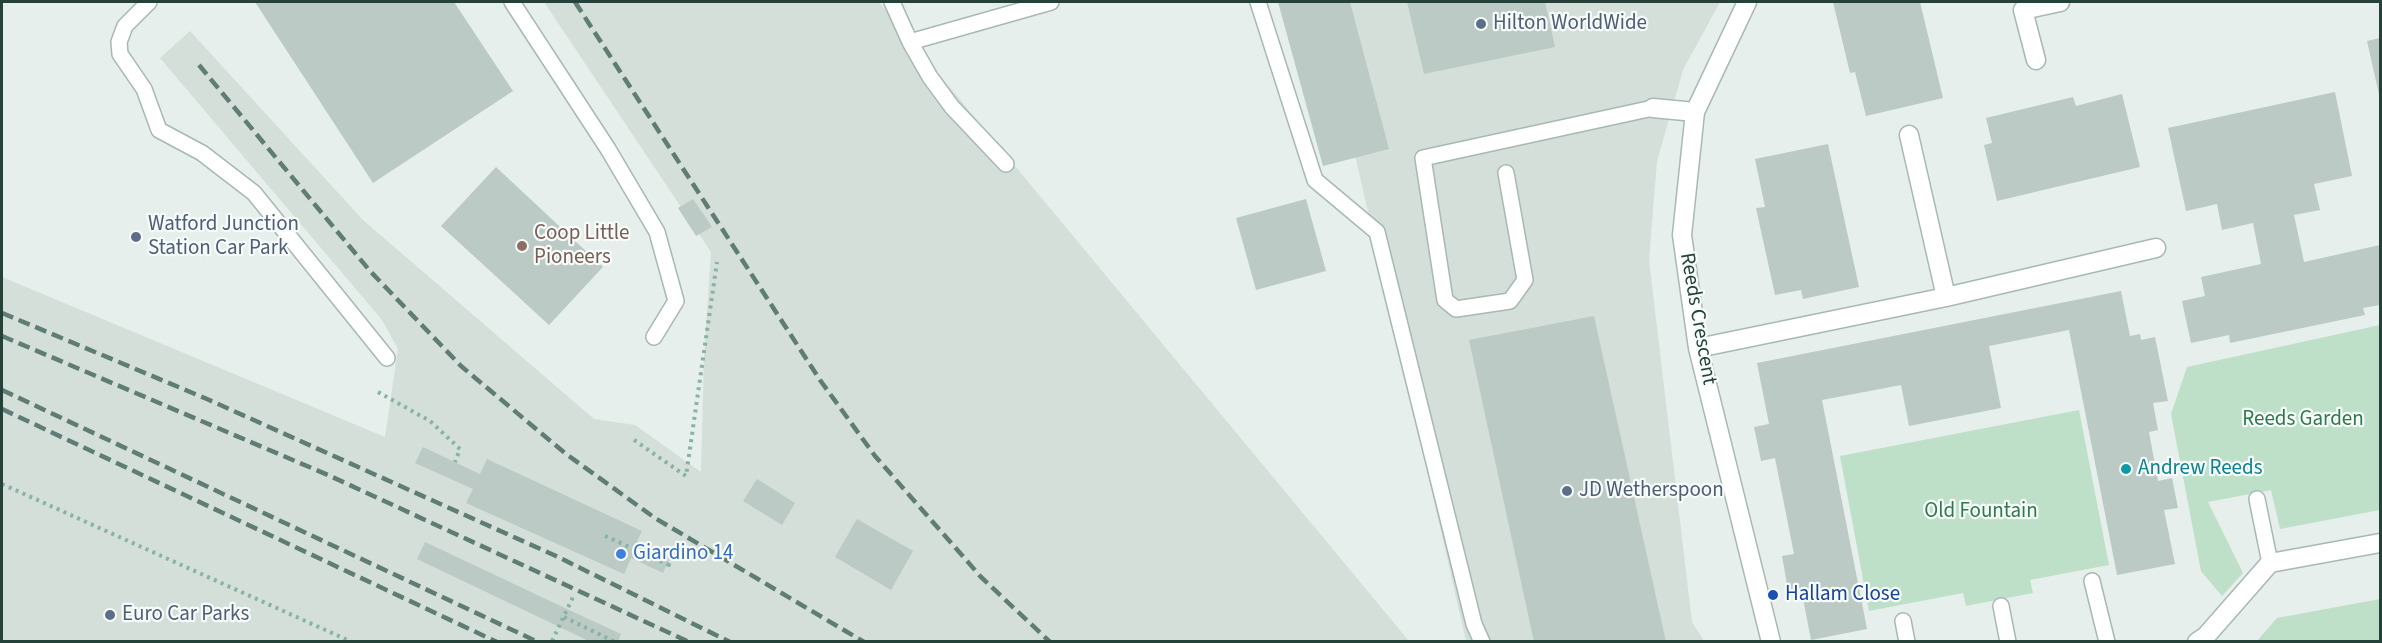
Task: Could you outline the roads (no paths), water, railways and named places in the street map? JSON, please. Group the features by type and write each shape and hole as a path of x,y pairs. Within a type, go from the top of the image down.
{"street":[{"name":"Reeds Crescent","path":"1747,2 1695,112 1682,235 1698,348 1771,642"},
{"path":"2036,60 2023,10 2060,2"},
{"path":"1653,108 1695,112"},
{"path":"1909,135 1946,297"},
{"path":"1698,348 1946,297 2156,248"},
{"path":"2196,642 2206,636 2270,563 2380,543"}],"lane":[{"path":"149,2 125,26 119,42 120,54 144,89 159,130 202,153 254,193 387,358"},
{"path":"512,2 608,149 657,232 676,301 654,337"},
{"path":"892,2 910,42 930,77 952,106 1006,164"},
{"path":"910,42 1051,2"},
{"path":"1258,2 1315,180 1377,232 1474,624 1482,642"},
{"path":"1506,173 1525,280 1510,301 1456,309 1445,300 1423,158 1653,108"},
{"path":"2257,499 2270,563"},
{"path":"2092,581 2107,642"},
{"path":"2001,606 2008,642"},
{"path":"1903,621 1907,642"}],"railway":[{"path":"575,2 820,380 875,456 981,577 1050,642"},
{"path":"199,65 370,271 461,366 566,454 655,518 864,642"},
{"path":"2,313 207,399 556,556 730,642"},
{"path":"2,336 328,475 689,642"},
{"path":"2,390 538,642"},
{"path":"2,409 497,642"}],"place":[{"name":"Hilton WorldWide","path":"1481,24"},
{"name":"Watford Junction Station Car Park","path":"136,237"},
{"name":"Coop Little Pioneers","path":"522,246"},
{"name":"Andrew Reeds","path":"2126,469"},
{"name":"JD Wetherspoon","path":"1567,491"},
{"name":"Giardino 14","path":"621,554"},
{"name":"Hallam Close","path":"1773,595"},
{"name":"Euro Car Parks","path":"110,615"}],"park label":[{"name":"Reeds Garden","path":"2303,420"},
{"name":"Old Fountain","path":"1981,512"}]}
